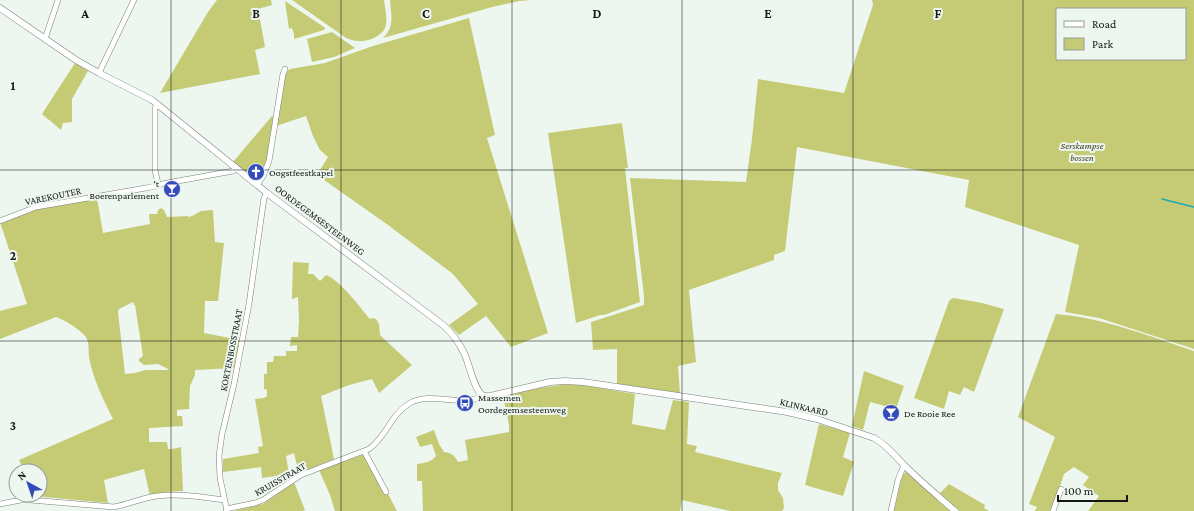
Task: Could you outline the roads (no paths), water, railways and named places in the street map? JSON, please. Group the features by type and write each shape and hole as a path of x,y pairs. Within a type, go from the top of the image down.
{"street":[{"path":"45,39 58,0"},
{"path":"99,73 134,0"},
{"name":"OORDEGEMSESTEENWEG","path":"0,8 76,60 157,104 266,193 449,330 464,352 478,390 483,396"},
{"path":"257,185 267,169 285,69"},
{"path":"157,104 155,109 155,170 158,184"},
{"name":"VAREKOUTER","path":"0,221 36,207 154,187 158,184 233,171 236,167"},
{"name":"KORTENBOSSTRAAT","path":"227,510 220,478 222,434 234,384 249,304 264,198 266,193"},
{"name":"KLINKAARD","path":"483,396 490,396 550,382 583,382 787,412 817,419 874,438 885,444 904,464 955,511"},
{"name":"KRUISSTRAAT","path":"227,510 263,500 301,476 368,449 376,443 396,415 410,403 419,400 431,399 476,400 483,396"},
{"path":"364,451 386,492"},
{"path":"890,511 904,464"},
{"path":"1054,511 1061,489"},
{"path":"0,504 30,500 114,507 155,497 181,494 224,500"}],"waterway":[{"path":"1162,199 1194,207"}],"place":[{"name":"Oogstfeestkapel","path":"256,172"},
{"name":"'t Boerenparlement","path":"172,189"},
{"name":"Massemen Oordegemsesteenweg","path":"465,403"},
{"name":"De Rooie Ree","path":"891,413"}],"park label":[{"name":"Serskampse bossen","path":"1082,150"}]}
